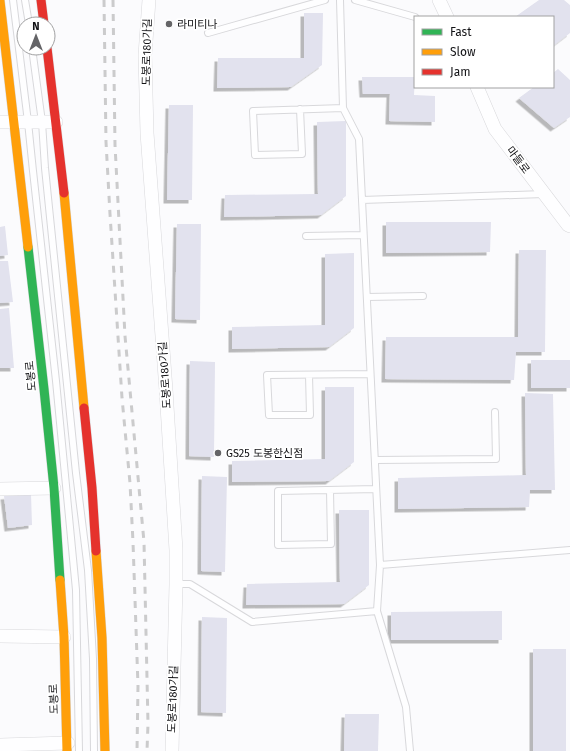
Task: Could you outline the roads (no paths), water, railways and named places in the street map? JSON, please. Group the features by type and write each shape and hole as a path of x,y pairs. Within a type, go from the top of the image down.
{"main road":[{"path":"41,0 43,16"},
{"name":"도봉로","path":"0,1 54,488 64,637 67,747"},
{"path":"48,56 56,122 92,488 102,638 105,751"}],"street":[{"name":"도봉로180가길","path":"149,0 145,55 147,133 167,397 176,550 172,751"},
{"path":"439,0 447,16"},
{"name":"마들로","path":"477,88 495,129 570,226"},
{"path":"0,122 56,122"},
{"path":"0,489 54,488"},
{"path":"0,636 64,637"},
{"path":"0,745 67,747"}],"lane":[{"path":"13,0 28,122 56,381 76,590 79,751"},
{"path":"25,0 27,16"},
{"path":"208,33 325,0"},
{"path":"340,0 343,108 359,139 380,565 377,611 406,707 410,751"},
{"path":"355,0 414,17"},
{"path":"33,56 42,122 45,168 76,473 88,570 93,659 94,751"},
{"path":"300,109 302,154 255,155 253,111 300,109 343,108"},
{"path":"362,200 545,194"},
{"path":"306,236 363,235"},
{"path":"366,297 423,296"},
{"path":"309,374 310,415 268,416 267,375 309,374 370,374"},
{"path":"375,460 496,459 495,412"},
{"path":"330,490 331,544 278,545 278,490 376,488"},
{"path":"380,565 570,550"},
{"path":"176,584 190,584 252,622 377,611"}],"railway":[{"path":"104,0 106,142 122,398 130,483 133,542 138,686 137,751"},
{"path":"113,0 115,145 125,336 144,542 148,724 147,751"}],"place":[{"name":"라미티나","path":"169,24"},
{"name":"GS25 도봉한신점","path":"218,453"}]}
